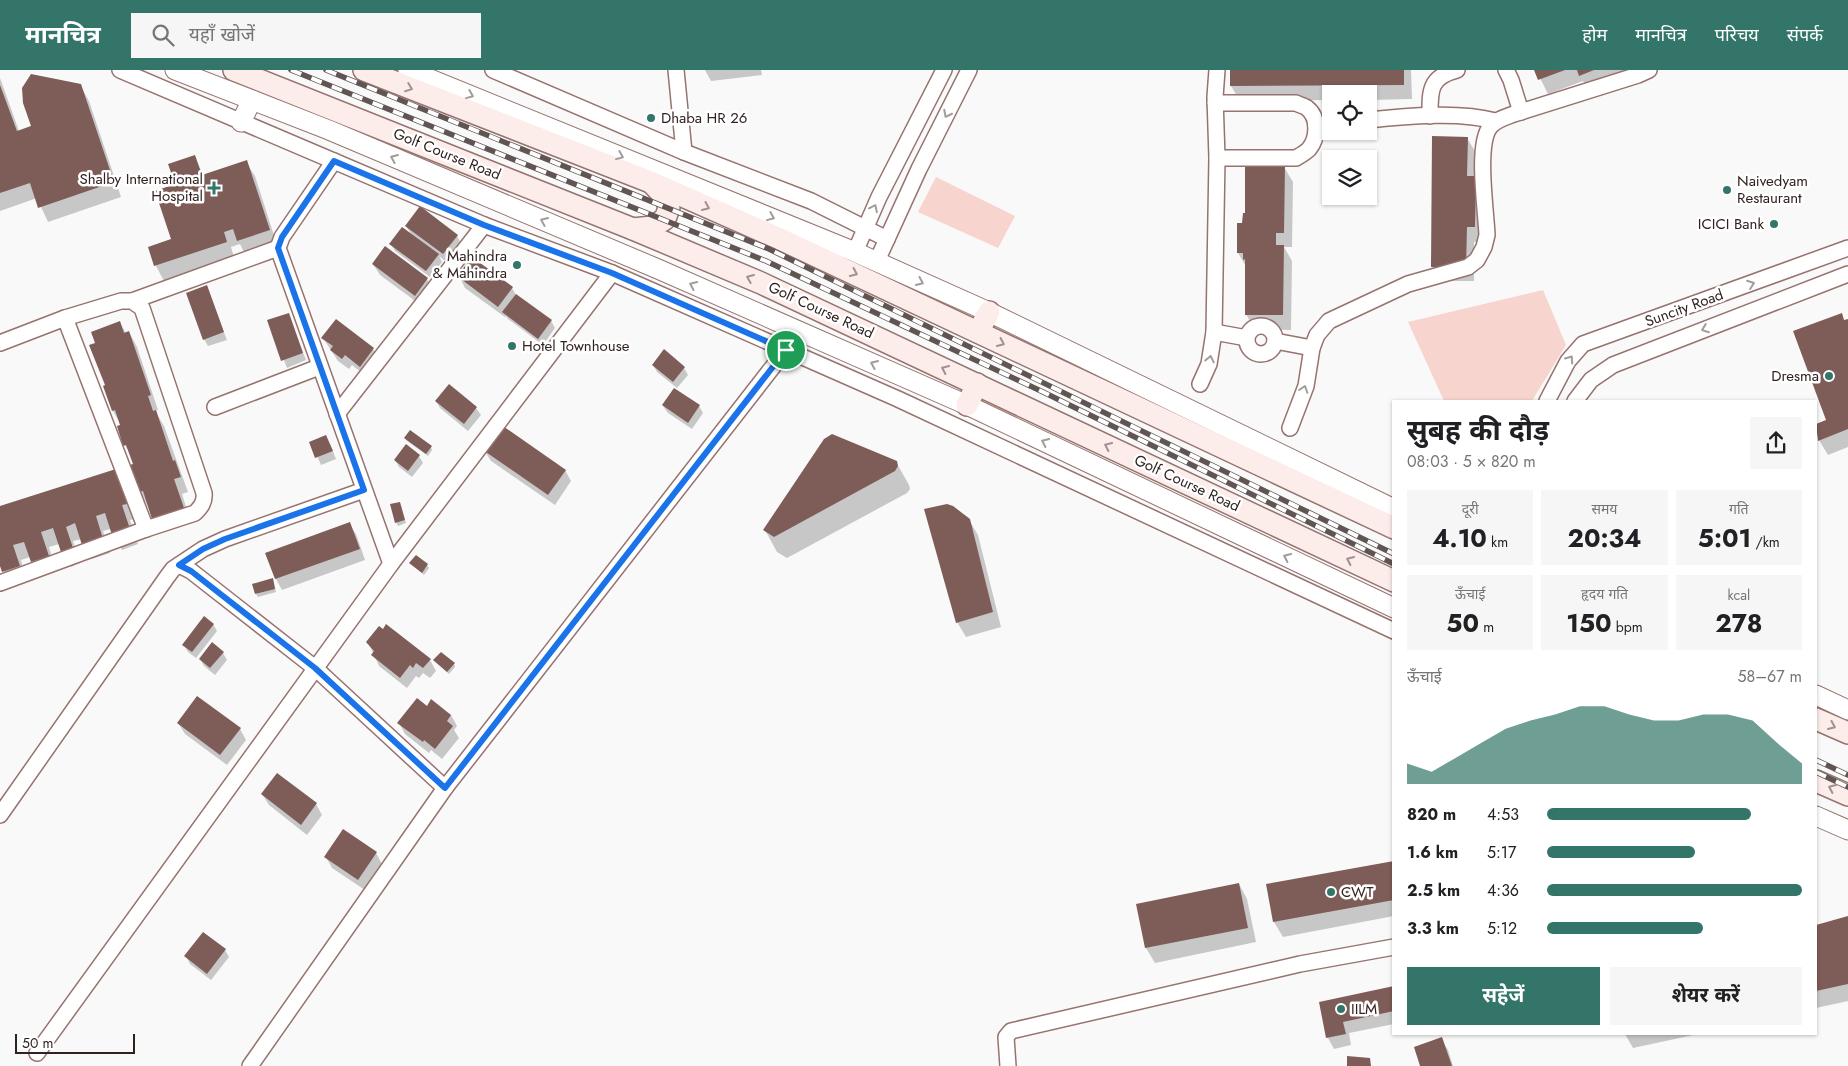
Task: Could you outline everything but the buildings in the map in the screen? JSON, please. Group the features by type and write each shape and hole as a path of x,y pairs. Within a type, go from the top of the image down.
{"main road":[{"name":"Golf Course Road","path":"234,70 633,228 795,298 1392,580"},
{"path":"364,70 652,183 831,263 1392,527"},
{"path":"633,228 652,227 665,219 669,208 666,198 652,183"},
{"path":"978,332 988,312"},
{"path":"966,405 977,384"},
{"path":"1817,719 1848,733"},
{"path":"1817,781 1848,796"}],"street":[{"path":"120,70 484,225 612,273 898,399 1392,630"},
{"path":"175,70 347,138 658,270 966,405 1392,607"},
{"path":"408,70 855,252 988,312 1392,508"},
{"path":"493,70 684,152 806,199 886,239"},
{"path":"676,70 684,152"},
{"path":"855,252 865,228 944,70"},
{"path":"876,263 919,169 969,70"},
{"path":"1200,384 1209,364 1214,332 1217,158 1215,102 1217,70"},
{"path":"1430,116 1430,92 1435,82 1442,75 1457,70"},
{"path":"1506,70 1522,112"},
{"path":"1290,428 1306,386 1312,348 1317,334 1329,321 1408,284 1468,267 1477,260 1484,247 1487,235 1482,152 1484,138 1490,126 1522,112 1649,70"},
{"path":"241,122 252,100"},
{"path":"1215,102 1296,104 1308,108 1315,120 1322,124"},
{"path":"1377,119 1470,116 1496,122"},
{"path":"1217,158 1296,158 1304,154 1311,147 1322,128"},
{"path":"334,161 282,237 278,248 391,564"},
{"path":"337,414 484,225"},
{"path":"0,342 64,318 121,301 132,301 278,248"},
{"name":"Suncity Road","path":"1548,400 1568,361 1583,344 1848,248"},
{"path":"37,1053 391,564 612,273"},
{"name":"Suncity Road","path":"1576,400 1590,380 1612,365 1848,274"},
{"path":"0,583 146,528 195,513 201,508 205,499 204,493 142,308 132,301"},
{"path":"64,318 146,528"},
{"path":"1214,332 1247,338 1256,327 1265,327 1273,332 1275,341 1312,348"},
{"path":"250,1066 445,788 786,350 798,331"},
{"path":"215,407 319,367"},
{"path":"0,815 173,569 203,549 225,539 364,490"},
{"path":"179,565 191,571 315,668 445,788"},
{"path":"1817,695 1848,710"},
{"path":"1817,816 1848,830"},
{"path":"1008,1066 1006,1037 1011,1031 1300,964 1392,947"}],"shaded area":[{"path":"936,177 1015,216 998,248 918,212"},
{"path":"1543,290 1566,345 1533,400 1444,400 1408,322"}],"railway":[{"path":"291,70 766,261 1043,392 1392,563"},
{"path":"326,70 769,249 1392,553"},
{"path":"1817,760 1848,775"},
{"path":"1817,772 1848,787"}],"place":[{"name":"Dhaba HR 26","path":"651,118"},
{"name":"Shalby International Hospital","path":"214,188"},
{"name":"Naivedyam Restaurant","path":"1727,190"},
{"name":"ICICI Bank","path":"1774,224"},
{"name":"Mahindra & Mahindra","path":"517,265"},
{"name":"Hotel Townhouse","path":"512,346"},
{"name":"Dresma","path":"1829,376"},
{"name":"CWT","path":"1331,892"},
{"name":"IILM","path":"1341,1009"}],"route":[{"path":"334,161 484,225 612,273 786,350 445,788 315,668 191,571 179,565 203,549 225,539 364,490 278,248 282,237 334,161"}]}
